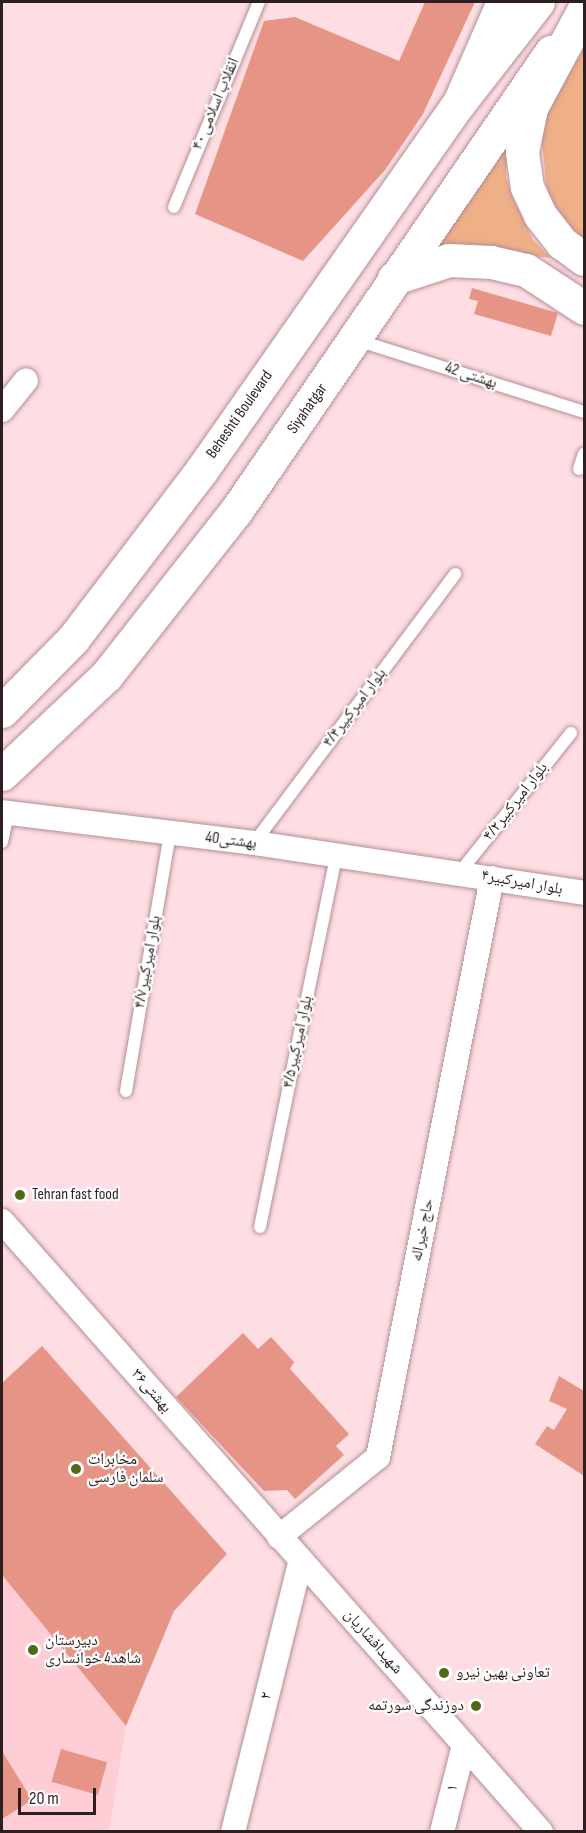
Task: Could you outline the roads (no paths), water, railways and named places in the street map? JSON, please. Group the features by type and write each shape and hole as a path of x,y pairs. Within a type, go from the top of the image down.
{"main road":[{"path":"459,103 502,2"},
{"path":"459,103 538,2"},
{"path":"582,12 531,108 522,152 527,188 540,215 562,243 585,259"},
{"name":"Siyahatgar","path":"2,774 106,676 236,511 357,339 394,278 516,97 582,12"},
{"name":"Beheshti Boulevard","path":"2,711 73,639 201,471 459,103"},
{"path":"394,278 449,260 491,262 526,270 585,308"}],"street":[{"path":"2,410 26,380"},
{"name":"40بهشتی","path":"5,813 254,843 336,857 460,872"},
{"name":"۴بلوار امیرکبیر","path":"460,872 585,893"},
{"name":"حاج خیراله","path":"279,1537 378,1457 492,878"},
{"name":"بهشتی۳۶","path":"2,1221 301,1560"},
{"name":"شهیدافشاریان","path":"301,1560 540,1832"},
{"name":"۲","path":"233,1832 301,1560"},
{"name":"۱","path":"442,1832 464,1745"}],"lane":[{"name":"انقلاب اسلامی ۴۰","path":"174,207 259,2"},
{"name":"42 بهشتی","path":"357,339 585,412"},
{"path":"579,469 585,454"},
{"name":"بلوار امیرکبیر۴/۴","path":"254,843 455,574"},
{"name":"بلوار امیرکبیر۴/۲","path":"460,872 571,733"},
{"path":"2,842 5,813"},
{"name":"بلوار امیرکبیر۴/۷","path":"126,1091 170,834"},
{"name":"بلوار امیرکبیر۴/۵","path":"260,1227 336,857"}],"place":[{"name":"Tehran fast food","path":"20,1195"},
{"name":"مخابرات سلمان فارسی","path":"76,1469"},
{"name":"دبیرستان شاهد4 خوانساری","path":"33,1650"},
{"name":"تعاونی بهین نیرو","path":"444,1673"},
{"name":"دوزندگی سورتمه","path":"476,1706"}]}
